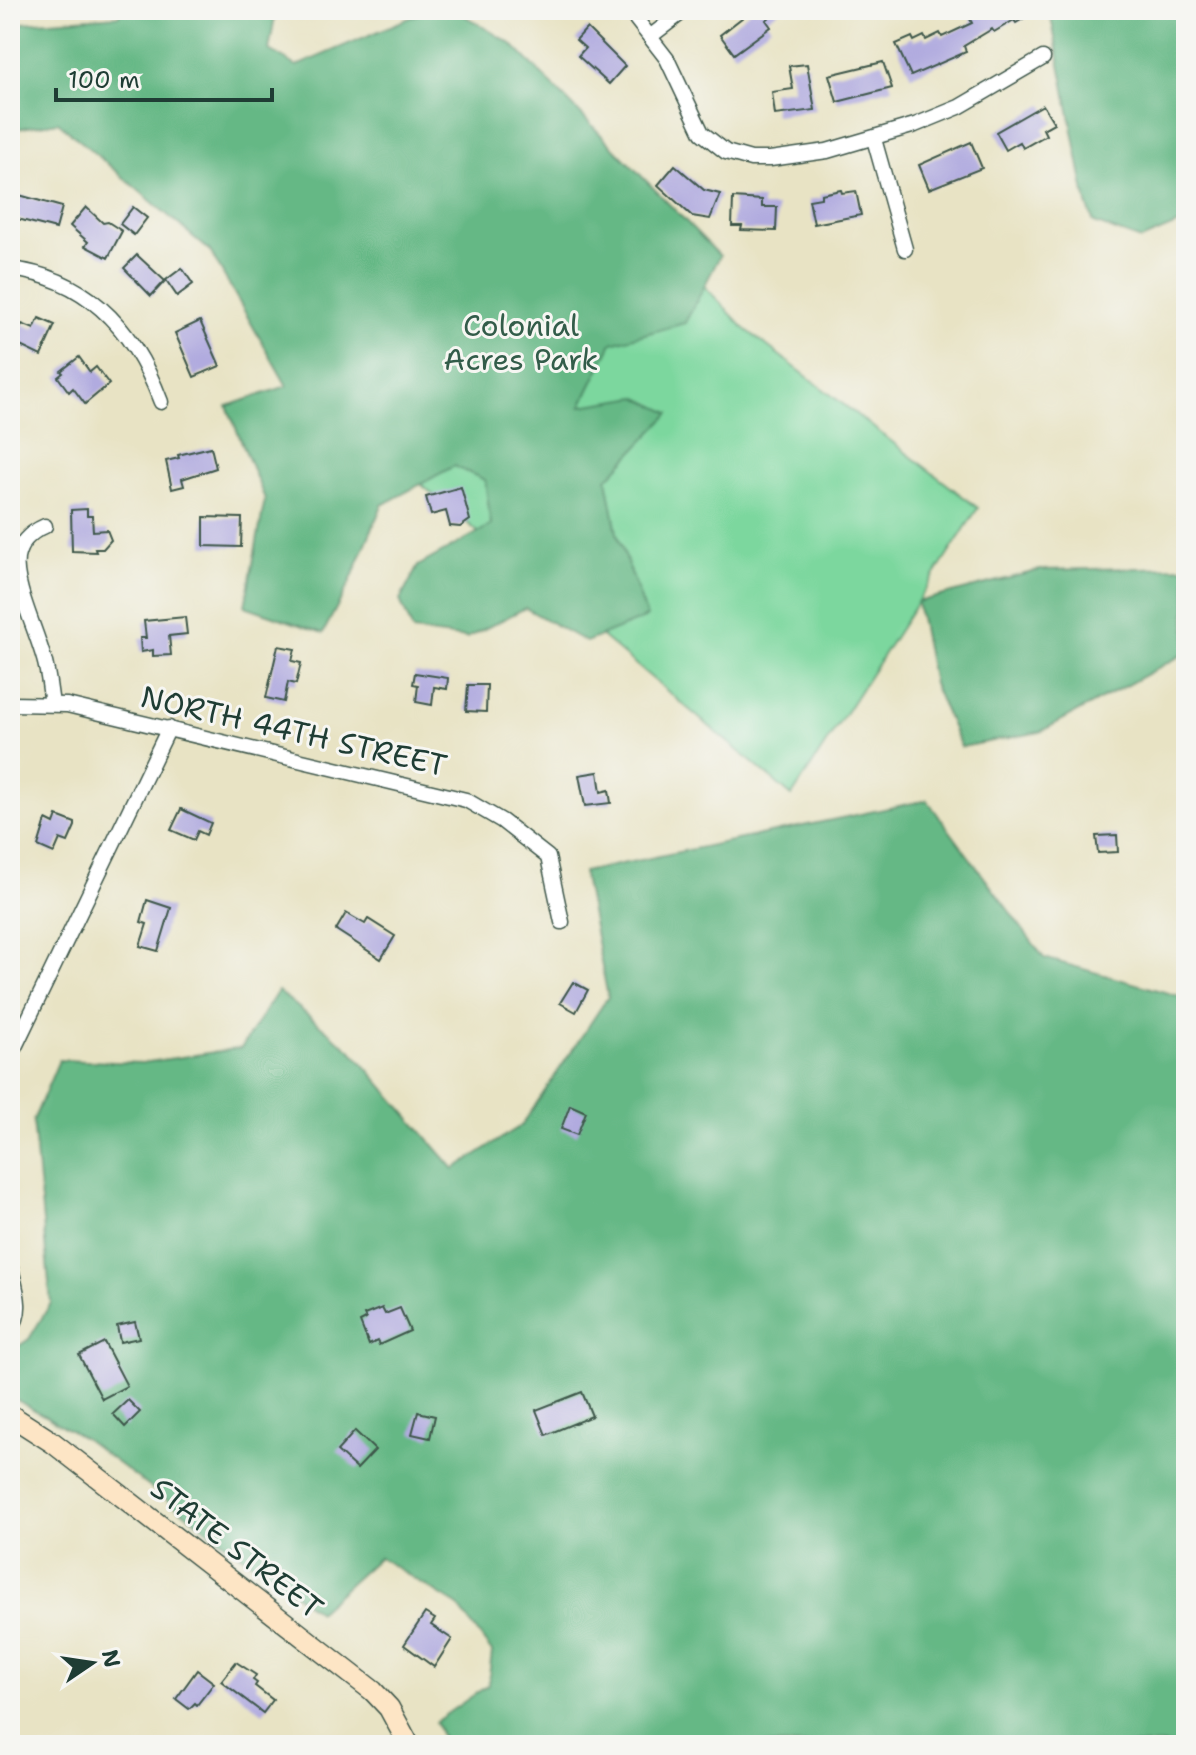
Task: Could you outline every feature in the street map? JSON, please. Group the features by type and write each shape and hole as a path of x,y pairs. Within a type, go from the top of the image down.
{"street":[{"path":"629,10 667,59 702,133 726,152 751,159 802,155 874,139 915,125 959,107 1043,58"},
{"path":"651,36 685,10"},
{"path":"874,139 905,249"},
{"path":"10,269 58,282 97,305 131,341 148,369 161,402"},
{"path":"45,526 27,538 20,547 17,561 19,578 46,666 52,704"},
{"name":"NORTH 44TH STREET","path":"10,704 81,708 466,800 502,821 548,857 562,922"},
{"path":"10,1057 169,728"},
{"path":"10,1264 18,1308 14,1324"},
{"name":"STATE STREET","path":"10,1415 52,1442 373,1691 389,1708 409,1745"}],"green space":[{"path":"122,10 276,10 269,50 297,66 428,10 455,10 513,45 720,256 685,323 612,343 581,406 637,397 670,413 607,479 617,533 647,617 586,642 525,608 467,638 413,631 400,600 418,566 491,525 485,480 454,466 382,505 350,582 323,633 245,606 265,499 227,406 287,386 210,251 58,122 10,130 10,24 118,16"},
{"path":"1057,10 1186,10 1186,221 1141,240 1094,223 1087,204 1051,17"},
{"name":"Colonial Acres Park","path":"451,18 744,328 978,508 792,796 397,464"},
{"path":"1186,567 1186,653 1040,732 961,747 933,684 917,602 1040,570"},
{"path":"927,800 1044,958 1186,998 1186,1745 445,1745 435,1722 488,1685 492,1652 458,1606 379,1557 318,1612 85,1439 10,1396 10,1352 29,1339 51,1303 33,1121 59,1060 142,1063 241,1048 278,991 353,1052 454,1169 522,1125 608,997 583,872"}],"building":[{"path":"752,10 780,10 766,20 771,27 734,54 720,35"},
{"path":"986,10 1038,10 1016,23 1014,20 994,32 992,29 964,46 966,52 911,76 896,44 912,37 914,41 924,36 926,40 940,33 942,37 972,23 970,19"},
{"path":"587,28 625,66 609,84 578,56 585,48 576,40"},
{"path":"883,62 892,88 837,102 829,75"},
{"path":"807,64 815,110 775,115 772,92 793,89 789,66"},
{"path":"1043,105 1054,123 1043,129 1046,135 1023,148 1020,142 1006,150 996,132"},
{"path":"971,142 982,168 929,189 919,165"},
{"path":"675,165 704,190 720,194 710,219 692,216 658,185"},
{"path":"841,190 842,193 856,191 861,215 814,224 809,200"},
{"path":"12,193 62,207 56,229 10,217"},
{"path":"733,198 762,200 762,207 777,207 776,231 741,230 742,226 732,226"},
{"path":"86,207 103,223 108,222 122,231 108,258 85,246 88,242 70,226"},
{"path":"133,207 147,218 134,235 120,224"},
{"path":"137,255 165,281 151,296 124,268"},
{"path":"182,268 193,284 177,296 166,280"},
{"path":"39,318 55,325 41,356 14,343 22,324 34,329"},
{"path":"200,321 220,366 194,377 175,333"},
{"path":"79,357 90,372 96,367 109,384 85,404 73,388 69,392 58,377"},
{"path":"211,447 216,468 182,479 184,486 172,489 166,461"},
{"path":"461,487 470,520 460,527 450,526 446,511 431,515 426,497"},
{"path":"87,509 87,516 92,516 93,531 107,530 111,540 103,549 95,549 96,552 72,551 71,510"},
{"path":"204,517 242,518 241,547 204,546"},
{"path":"185,617 187,634 169,636 171,655 153,656 153,650 141,652 140,638 146,638 144,621"},
{"path":"278,646 295,649 292,661 301,663 296,684 288,682 284,702 266,698"},
{"path":"415,673 448,678 447,689 434,687 432,705 416,702 418,685 413,684"},
{"path":"468,685 487,685 486,712 466,711"},
{"path":"598,772 601,792 609,790 611,803 585,806 579,775"},
{"path":"181,809 211,823 206,835 198,831 194,840 171,830"},
{"path":"57,816 75,823 75,826 68,842 60,839 54,853 38,846 46,820 54,824"},
{"path":"1117,835 1118,852 1098,853 1096,836"},
{"path":"147,900 171,908 158,951 140,946 147,924 141,922"},
{"path":"346,913 365,924 368,919 395,936 381,959 336,930"},
{"path":"573,982 588,990 576,1012 560,1003"},
{"path":"570,1105 586,1112 577,1135 561,1129"},
{"path":"382,1308 385,1314 400,1308 410,1331 379,1345 377,1341 369,1345 360,1322 366,1319 364,1315"},
{"path":"135,1322 139,1338 120,1342 117,1326"},
{"path":"104,1342 127,1386 102,1399 79,1355"},
{"path":"582,1392 592,1416 546,1435 536,1410"},
{"path":"128,1400 140,1412 125,1427 113,1414"},
{"path":"418,1412 435,1416 430,1438 412,1434"},
{"path":"355,1431 375,1450 357,1469 337,1451"},
{"path":"425,1613 435,1619 431,1625 452,1639 434,1667 404,1645"},
{"path":"236,1662 256,1675 253,1680 257,1683 255,1686 273,1700 263,1713 221,1681"},
{"path":"197,1670 214,1683 197,1705 195,1703 189,1709 176,1699"}]}
